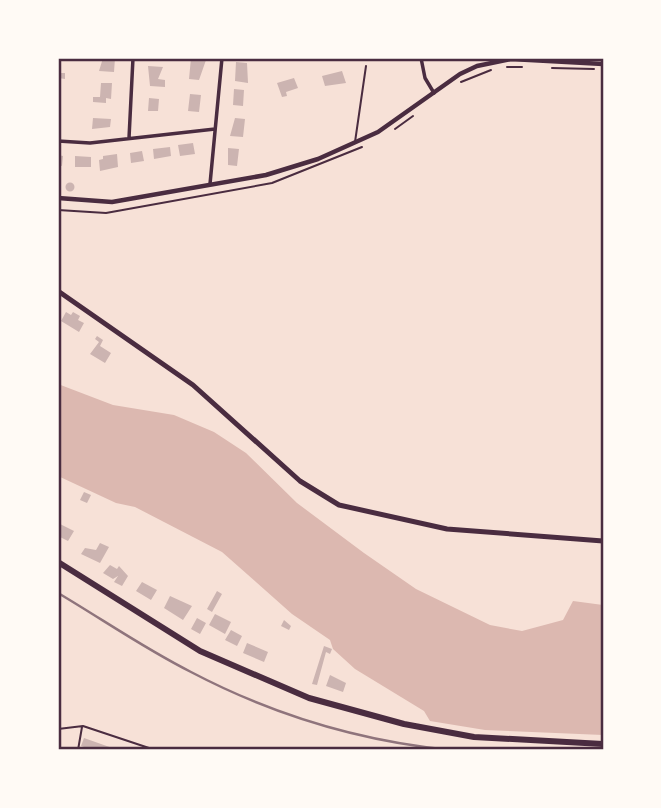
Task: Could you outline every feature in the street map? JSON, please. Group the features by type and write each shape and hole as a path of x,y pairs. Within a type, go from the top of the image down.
{"main road":[{"path":"58,291 193,385 300,481 339,505 447,529 603,541"},
{"path":"58,562 200,651 309,698 382,719 474,737 603,744"}],"street":[{"path":"129,138 133,58"},
{"path":"210,187 222,58"},
{"path":"421,58 425,78 434,93"},
{"path":"58,198 112,201 210,187 285,171 355,143 402,117 477,66 511,58 603,64"},
{"path":"58,141 90,143 215,129"}],"lane":[{"path":"355,143 366,66"},
{"path":"58,729 83,726 155,750"},
{"path":"78,750 83,726"}],"shaded area":[{"path":"58,384 113,405 174,415 214,432 246,453 297,503 364,553 416,589 490,625 522,631 563,620 573,601 603,605 603,735 485,730 430,721 424,711 355,669 333,649 330,640 292,614 222,552 135,507 116,503 58,476"}],"building":[{"path":"103,58 115,58 114,72 99,71"},
{"path":"191,58 206,60 199,80 189,79"},
{"path":"236,62 247,63 248,83 235,81"},
{"path":"58,63 61,63 60,73 65,73 65,79 58,78"},
{"path":"148,66 163,67 158,79 165,80 165,87 150,86"},
{"path":"342,71 346,83 325,86 322,76"},
{"path":"294,78 298,88 286,92 287,96 282,97 277,83"},
{"path":"101,83 112,83 111,99 106,98 106,103 93,102 93,97 100,97"},
{"path":"234,89 244,90 243,106 233,105"},
{"path":"190,94 201,95 199,112 188,111"},
{"path":"149,98 159,99 158,111 148,111"},
{"path":"93,118 111,119 110,127 92,129"},
{"path":"235,118 245,119 243,137 230,136"},
{"path":"193,143 195,154 180,156 178,145"},
{"path":"170,147 171,156 154,159 153,149"},
{"path":"228,148 239,149 237,166 228,165"},
{"path":"142,151 144,161 131,163 130,153"},
{"path":"117,154 118,167 100,171 99,160 103,159 103,156"},
{"path":"58,155 63,156 62,166 58,165"},
{"path":"75,156 91,157 91,167 75,167"},
{"path":"70,183 74,187 70,191 66,187"},
{"path":"66,312 80,316 78,320 84,323 79,332 61,321"},
{"path":"97,336 103,340 100,346 111,353 105,363 90,354 99,342 95,339"},
{"path":"84,492 91,495 87,503 80,500"},
{"path":"58,523 74,531 68,541 58,536"},
{"path":"100,543 109,547 100,563 81,554 85,548 96,550"},
{"path":"110,565 117,569 119,566 128,576 122,586 114,582 118,576 113,579 103,573"},
{"path":"142,582 157,590 151,600 136,591"},
{"path":"217,591 222,594 212,612 207,609"},
{"path":"170,596 192,606 183,620 164,608"},
{"path":"215,614 231,622 225,634 209,625"},
{"path":"197,618 206,623 200,634 191,629"},
{"path":"284,620 291,626 289,630 281,626"},
{"path":"231,630 242,636 237,646 225,640"},
{"path":"247,643 268,652 264,662 243,653"},
{"path":"324,646 332,649 330,654 326,652 317,685 312,684"},
{"path":"330,675 346,683 343,692 326,686"},
{"path":"84,738 118,750 93,750 81,746"}],"railway":[{"path":"58,593 174,663 253,701 350,732 450,750"}]}
